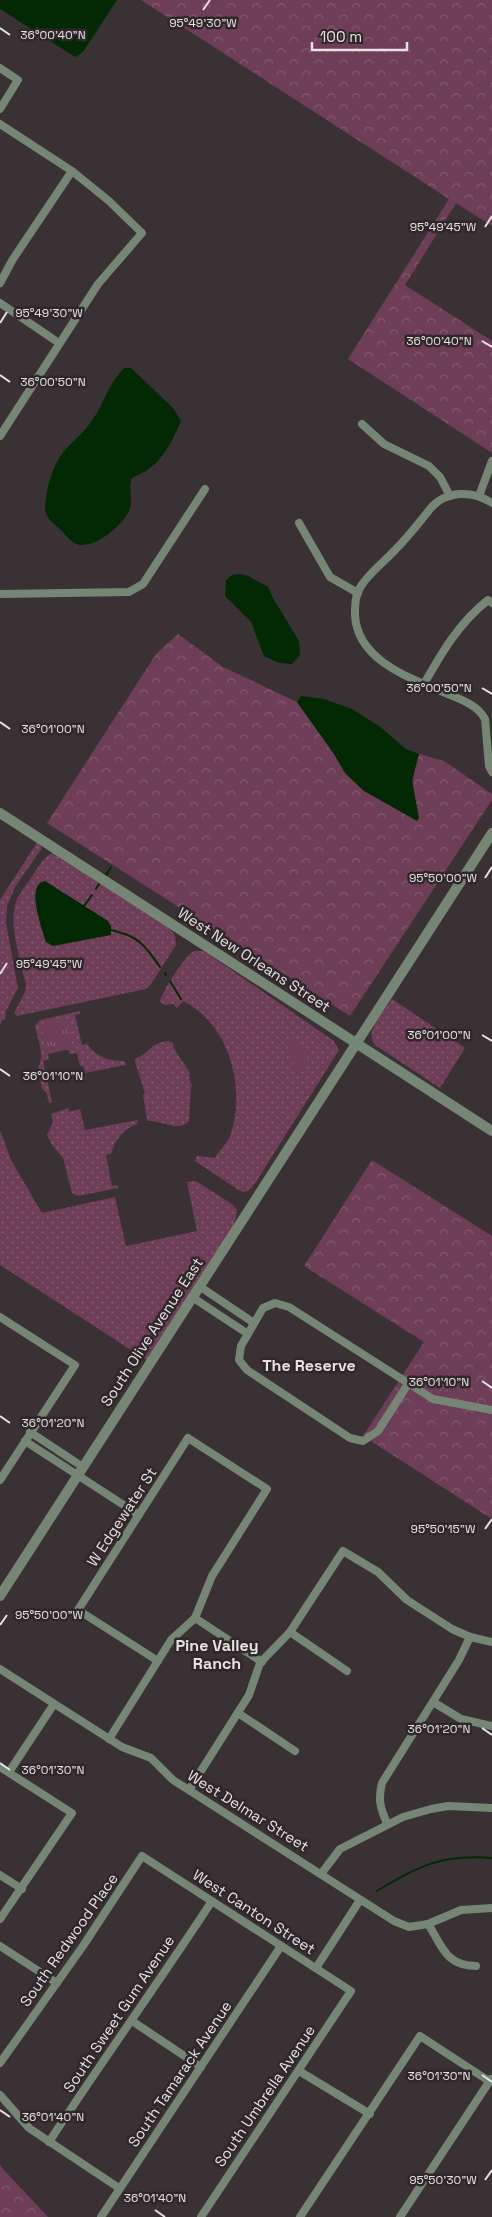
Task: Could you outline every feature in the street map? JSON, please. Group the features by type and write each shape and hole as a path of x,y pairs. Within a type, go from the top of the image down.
{"street":[{"path":"0,68 18,80 0,109"},
{"path":"0,124 72,171 142,233 98,284 0,436"},
{"path":"0,283 18,252 72,171"},
{"path":"0,303 59,342"},
{"path":"362,424 384,444 429,466 440,476 450,496"},
{"path":"479,496 492,461"},
{"path":"0,594 129,592 143,584 205,489"},
{"path":"492,503 479,496 458,494 450,496 434,505 367,579 356,598 357,632 366,648 402,673 464,700 488,718 489,766 492,772"},
{"path":"298,523 330,576 358,592"},
{"path":"424,684 460,627 471,614 488,600 492,603"},
{"name":"West New Orleans Street","path":"0,813 492,1132"},
{"path":"356,1044 492,833"},
{"name":"South Olive Avenue East","path":"0,1596 247,1210 356,1044"},
{"path":"199,1286 254,1323"},
{"path":"192,1297 248,1334"},
{"path":"408,1384 378,1431 363,1441 350,1438 246,1370 239,1360 241,1346 263,1308 275,1303 289,1307 433,1399 492,1410"},
{"path":"0,1317 75,1365 0,1480"},
{"path":"30,1432 139,1515"},
{"name":"W Edgewater St","path":"158,1661 78,1610 188,1438 267,1489 212,1576 195,1618"},
{"path":"25,1441 80,1471"},
{"path":"189,1790 249,1695 262,1662 290,1632 344,1551 378,1572 407,1600 452,1629 470,1637 492,1642"},
{"path":"109,1739 171,1640 195,1618 262,1662"},
{"path":"290,1632 347,1671"},
{"path":"387,1823 379,1805 382,1783 459,1660 470,1637"},
{"name":"West Delmar Street","path":"0,1669 122,1747 151,1758 173,1780 360,1900 404,1926 418,1927 461,1910 492,1908"},
{"path":"433,1702 461,1719 492,1726"},
{"path":"9,1772 54,1704"},
{"path":"238,1713 295,1751"},
{"path":"0,1767 72,1813 0,1919"},
{"path":"322,1874 340,1848 387,1823 411,1814 441,1807 492,1808"},
{"name":"West Canton Street","path":"142,1856 351,1990"},
{"name":"South Redwood Place","path":"0,2063 57,1983 142,1856"},
{"path":"0,1875 22,1889"},
{"path":"316,1968 360,1900"},
{"name":"South Sweet Gum Avenue","path":"49,2142 212,1901"},
{"path":"428,1924 440,1947 449,1957 459,1963 476,1966"},
{"path":"0,1946 57,1983"},
{"name":"South Tamarack Avenue","path":"101,2217 281,1946"},
{"name":"South Umbrella Avenue","path":"201,2217 351,1990"},
{"path":"132,2021 201,2067"},
{"path":"300,2217 420,2036 491,2079 400,2217"},
{"path":"299,2071 370,2114"},
{"path":"0,2095 24,2124 119,2188"}],"green space":[{"path":"141,0 492,0 492,226 456,203 405,285 492,341 492,453 348,359 449,199"},
{"path":"178,634 223,667 297,702 334,754 345,773 364,791 417,807 413,780 419,754 444,761 492,794 492,800 350,1016 47,823 156,654"},
{"path":"38,841 42,848 15,887 7,906 6,923 18,988 6,1011 5,1019 2,1020 0,1026 0,900"},
{"path":"53,853 58,854 169,927 175,936 176,945 146,989 17,1016 14,1013 25,992 26,985 14,932 14,911 19,895 44,860"},
{"path":"194,951 204,951 334,1041 339,1050 256,1182 246,1192 240,1191 195,1161 197,1156 215,1158 229,1139 235,1118 235,1078 223,1041 199,1011 183,1001 177,1008 173,1004 165,1005 160,1002 174,974"},
{"path":"392,999 465,1048 440,1088 375,1045 372,1040 373,1028"},
{"path":"80,1011 80,1014 75,1015 82,1045 87,1044 99,1055 108,1059 124,1061 126,1065 85,1073 83,1066 80,1066 77,1053 70,1054 68,1049 48,1054 49,1059 43,1061 52,1102 49,1103 47,1094 42,1088 38,1068 41,1053 35,1026 40,1020"},
{"path":"66,1019 73,1050 62,1050 47,1054 41,1024"},
{"path":"287,1040 300,1043 308,1054 305,1067 295,1076 297,1070 290,1058"},
{"path":"169,1041 174,1044 173,1047 190,1073 189,1077 192,1086 189,1121 180,1126 148,1121 143,1095 145,1093 135,1062 135,1059 154,1046"},
{"path":"68,1108 69,1112 80,1109 85,1130 138,1120 137,1124 120,1136 111,1154 106,1155 112,1186 117,1185 118,1188 78,1196 72,1193 63,1158 52,1145 47,1135 53,1122 51,1114"},
{"path":"0,1130 11,1160 42,1213 115,1197 126,1246 197,1231 187,1182 195,1181 199,1183 232,1204 237,1210 229,1235 148,1361 0,1265"},
{"path":"372,1160 492,1236 492,1519 363,1436 424,1342 304,1266"},
{"path":"0,2165 4,2170 48,2217 0,2217"}],"shaded area":[{"path":"0,0 117,0 83,52 75,57 0,9"},
{"path":"124,368 131,368 173,408 181,421 165,453 148,469 132,478 130,485 130,508 123,520 102,538 87,545 80,545 68,538 45,512 48,486 60,457 93,419 113,383"},
{"path":"241,574 268,587 299,641 300,655 292,664 279,663 264,656 251,622 225,596 226,580 232,575"},
{"path":"301,696 324,699 352,709 379,726 406,749 419,754 412,781 419,818 417,821 364,791 345,773 334,754 297,702"},
{"path":"45,881 108,921 111,926 111,935 53,946 46,942 35,898 39,884"}],"waterway":[{"path":"106,875 111,867"},
{"path":"96,889 99,884"},
{"path":"84,906 92,895"},
{"path":"111,930 121,932 140,942 160,967"},
{"path":"170,981 181,999"},
{"path":"377,1891 418,1869 444,1860 474,1857 492,1858"}],"district":[{"name":"The Reserve","path":"309,1365"},
{"name":"Pine Valley Ranch","path":"217,1654"}]}
